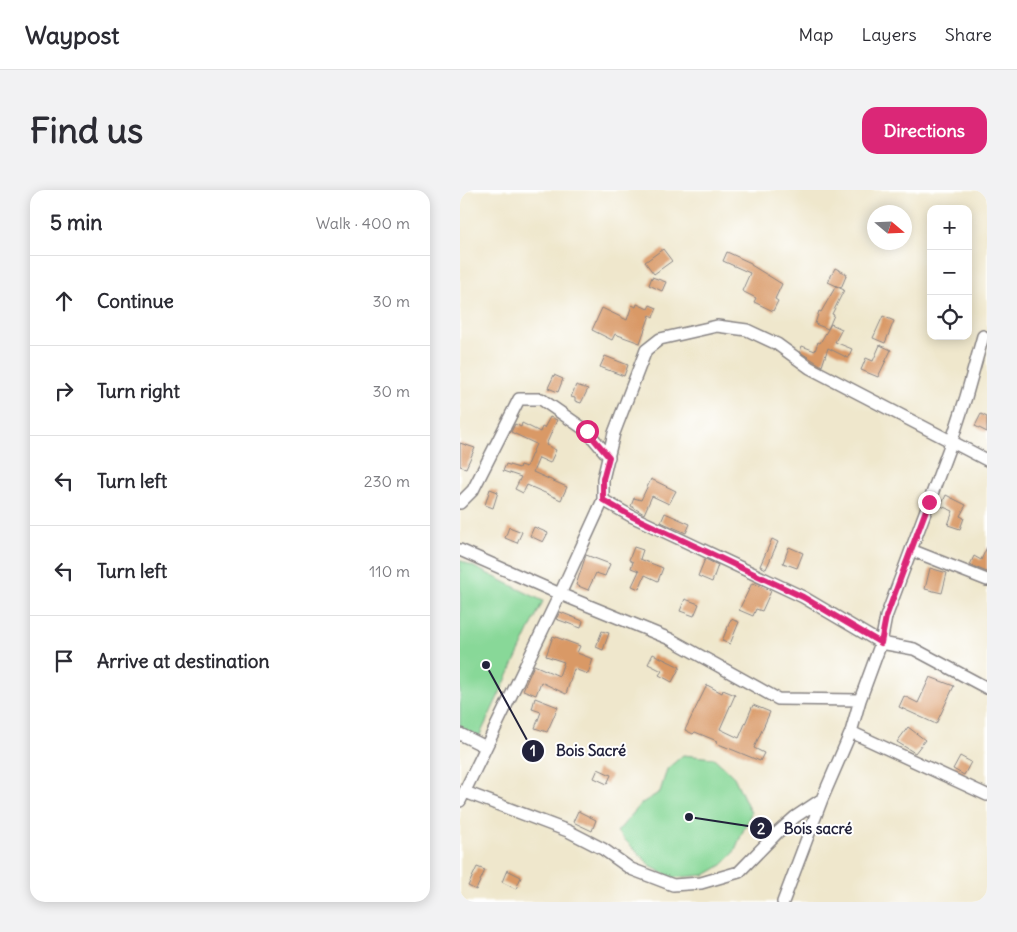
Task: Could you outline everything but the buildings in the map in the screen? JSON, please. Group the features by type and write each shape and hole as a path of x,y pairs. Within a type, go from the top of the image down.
{"street":[{"path":"822,799 795,817 739,872 700,883 673,886 630,869 603,849 568,831 462,797 603,500 603,479 614,432 646,350 660,339 717,326 746,330 777,344 810,368 987,460"},
{"path":"783,902 822,799 851,732 860,700 881,643 886,617 982,362 983,336"},
{"path":"460,503 472,490 519,399 541,399 587,431 609,457"},
{"path":"603,500 631,516 803,597 881,643 914,649 987,688"},
{"path":"460,550 670,639 778,699 860,700"},
{"path":"911,550 987,580"},
{"path":"851,732 987,795"},
{"path":"460,734 486,747"}],"green space":[{"path":"460,560 543,601 479,737 460,728"},
{"path":"683,755 714,758 734,777 751,813 733,854 722,865 705,875 672,878 652,867 617,832 642,803 660,792 667,769"}],"place":[{"name":"Bois Sacré","path":"486,665"},
{"name":"Bois sacré","path":"689,817"}],"route":[{"path":"587,431 609,457 603,479 603,500 631,516 803,597 881,643 886,617 929,502"}]}
